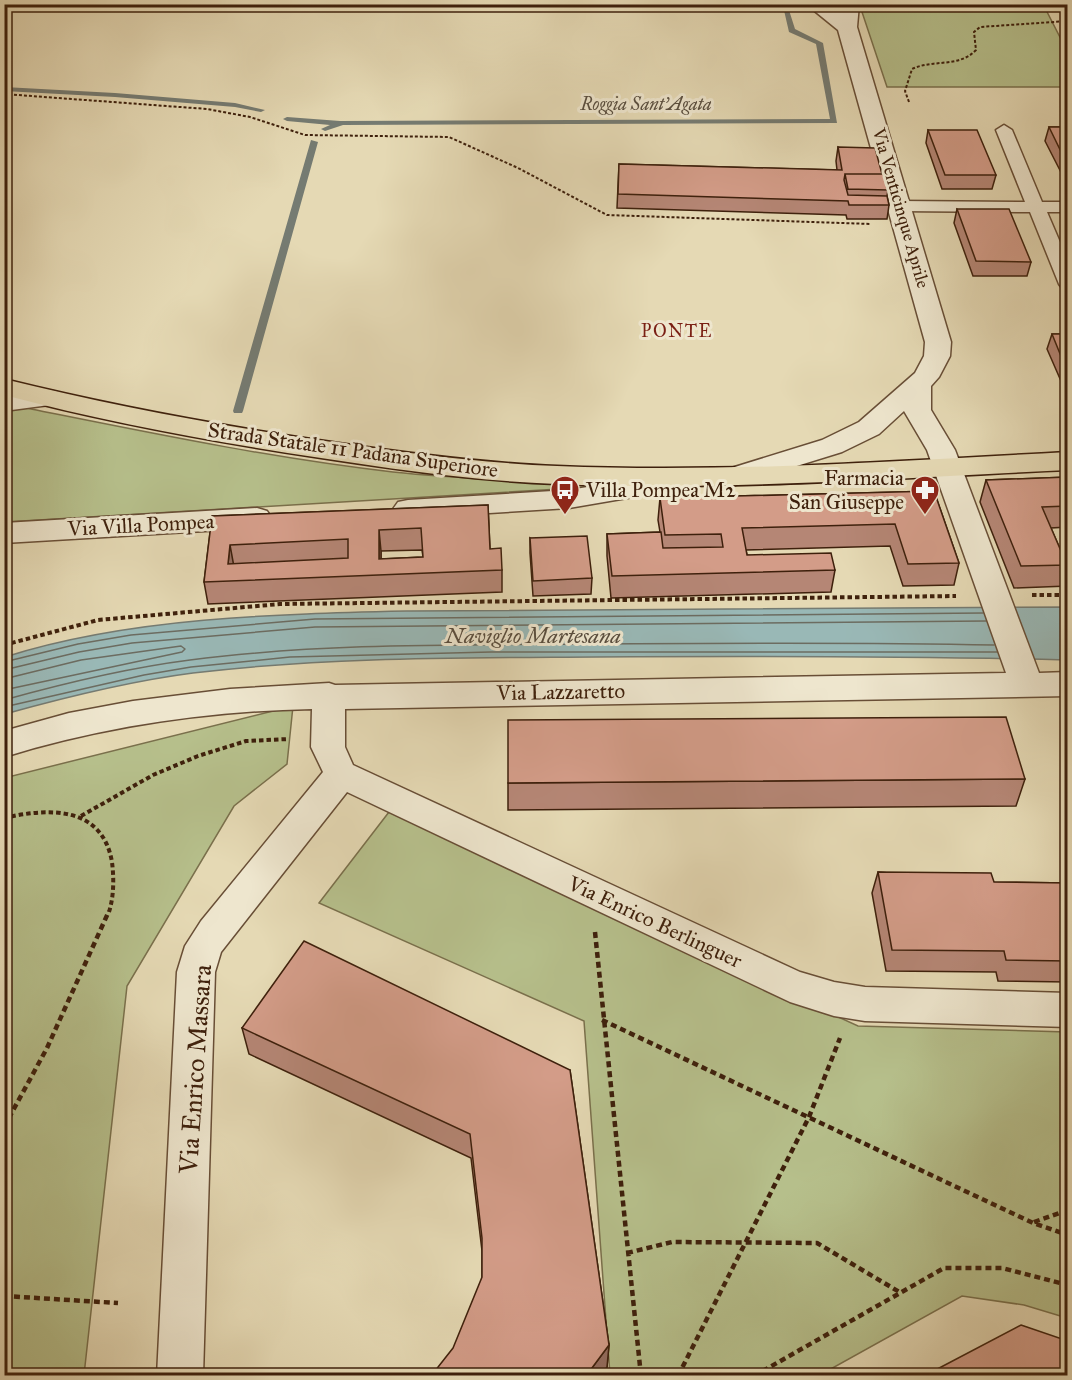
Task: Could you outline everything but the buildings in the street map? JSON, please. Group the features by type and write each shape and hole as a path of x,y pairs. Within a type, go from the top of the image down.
{"main road":[{"name":"Strada Statale 11 Padana Superiore","path":"4,387 178,425 407,462 556,475 705,477"},
{"path":"705,477 1068,461"}],"street":[{"name":"Via Venticinque Aprile","path":"735,476 832,446 861,433 918,385 933,367 939,345 848,16 815,4"},
{"path":"918,385 916,410 941,450 1023,673"},
{"path":"4,403 47,398"},
{"path":"381,511 569,499 705,477"},
{"name":"Via Villa Pompea","path":"4,533 287,516"},
{"name":"Via Lazzaretto","path":"4,744 87,721 151,708 264,698 1023,673 1068,684"},
{"path":"329,695 328,747 341,774"},
{"name":"Via Enrico Berlinguer","path":"341,774 790,985 834,999 884,1006 1068,1010"},
{"name":"Via Enrico Massara","path":"180,1376 196,972 204,946 214,932 341,774"}],"lane":[{"path":"1004,130 1068,284"},
{"path":"902,216 1068,207"}],"path":[{"path":"909,102 904,91 912,69 926,63 956,62 970,57 976,50 974,32 980,27 1068,21"},
{"path":"4,94 207,109 250,117 305,135 449,137 518,168 594,210 607,214 902,216"},
{"path":"4,645 98,620 280,603 998,604"},
{"path":"81,816 153,775 198,756 246,741 289,739"},
{"path":"4,818 28,810 55,809 81,816 102,832 113,866 112,901 33,1076 4,1127"},
{"path":"592,893 602,1020 641,1376"},
{"path":"602,1020 1033,1223 1068,1235"},
{"path":"678,1376 809,1117 843,1032"},
{"path":"1033,1223 1068,1210"},
{"path":"627,1253 672,1242 817,1243 901,1293"},
{"path":"754,1376 944,1268 1002,1269 1068,1285"},
{"path":"4,1296 118,1303"}],"green space":[{"path":"860,6 1044,6 1067,51 1067,87 887,87"},
{"path":"5,402 166,436 347,466 393,472 593,485 594,487 5,522"},
{"path":"293,706 287,764 234,806 127,986 84,1375 5,1375 4,778"},
{"path":"389,812 858,1026 1067,1032 1067,1318 1024,1305 962,1296 820,1375 610,1375 584,1021 319,903"}],"water":[{"name":"Naviglio Martesana","path":"1067,607 1067,660 713,656 344,661 169,676 98,690 5,714 5,657 103,633 206,620 411,611"}],"waterway":[{"name":"Roggia Sant'Agata","path":"325,129 342,123 834,121 819,43 792,30 785,7"},
{"path":"4,89 115,95 235,105 261,110"},
{"path":"287,119 337,123"},
{"name":"Roggia Sant'Agata","path":"238,411 314,142"}],"place":[{"name":"Villa Pompea M2","path":"565,516"},
{"name":"Farmacia San Giuseppe","path":"925,516"}],"district":[{"name":"PONTE","path":"677,331"}]}
